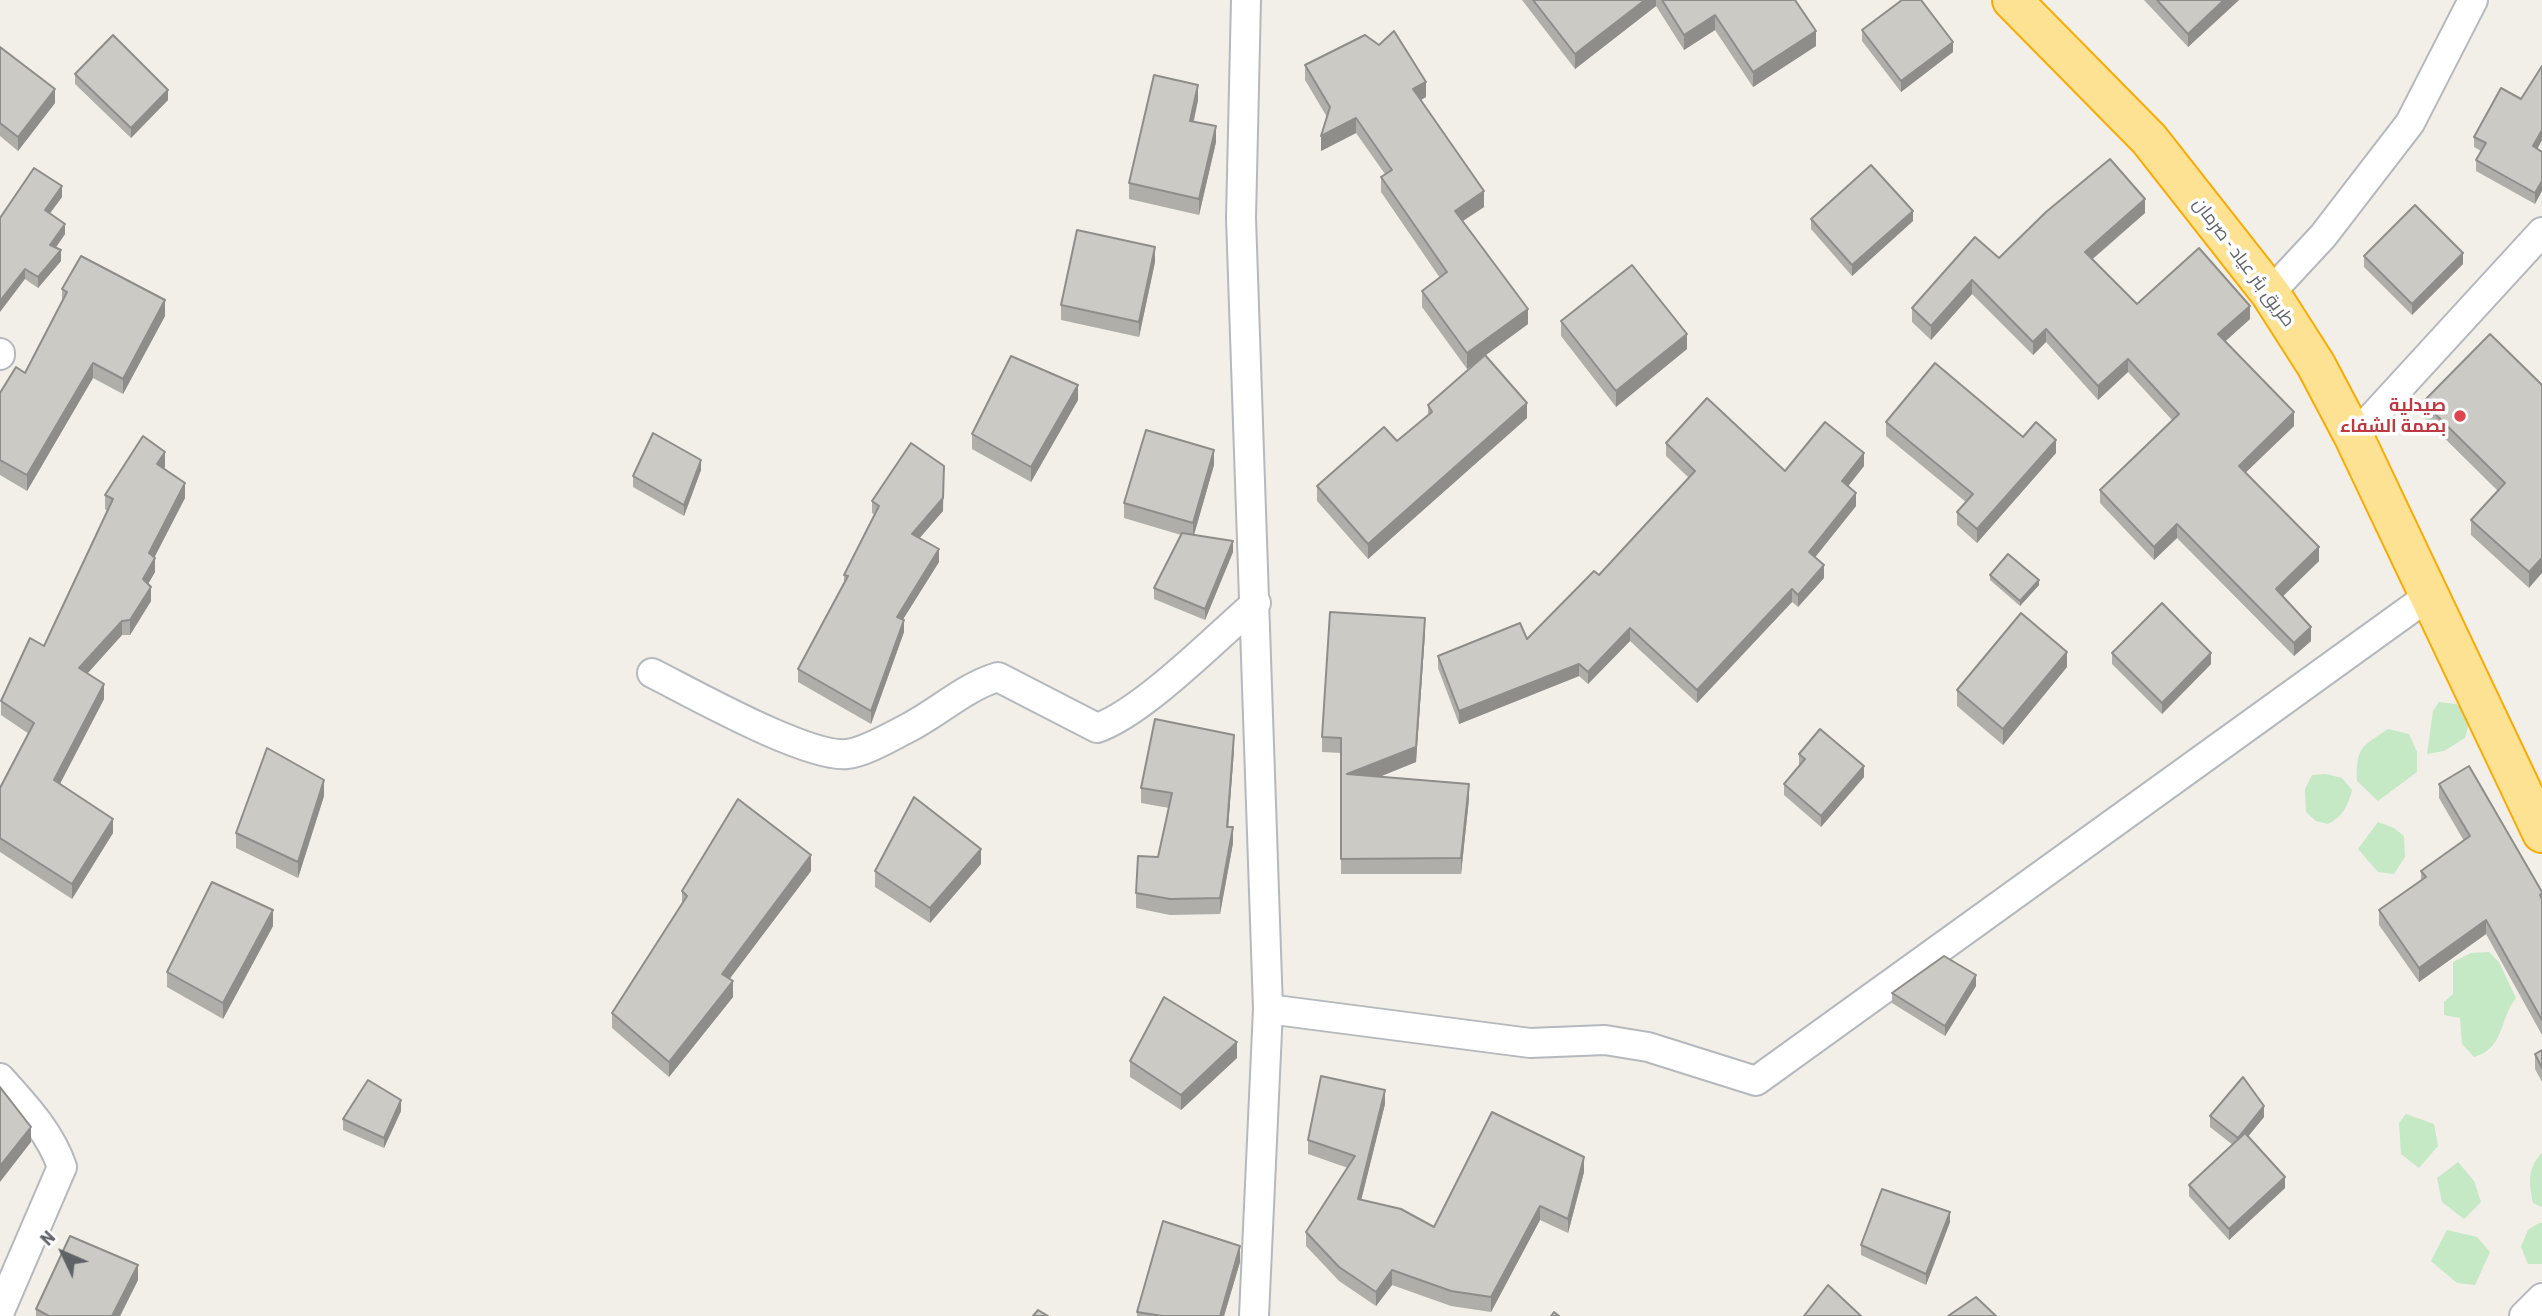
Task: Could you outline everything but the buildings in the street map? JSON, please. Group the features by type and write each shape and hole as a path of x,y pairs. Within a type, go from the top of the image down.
{"highway":[{"name":"طريق بئر عياد - صرمان","path":"2012,0 2148,139 2270,293 2316,365 2354,437 2542,833"}],"street":[{"path":"1246,0 1241,218 1268,1009 1254,1316"},
{"path":"2270,293 2323,236 2410,123 2473,0"},
{"path":"2354,437 2542,232"},
{"path":"1268,1009 1530,1044 1605,1040 1648,1047 1756,1081 2430,595"},
{"path":"652,673 755,725 823,752 849,754 909,728 981,682 999,677 1097,727 1113,722 1185,666 1256,603"},
{"path":"0,1078 43,1128 55,1146 62,1167 0,1311"},
{"path":"2524,1316 2542,1298"}],"green space":[{"path":"2439,702 2456,704 2472,713 2465,738 2444,751 2427,754 2433,711"},
{"path":"2388,729 2409,734 2417,752 2417,772 2378,801 2357,781 2358,761 2362,749"},
{"path":"2326,774 2342,778 2352,790 2344,810 2328,824 2316,821 2306,812 2305,789 2312,775"},
{"path":"2378,822 2394,828 2404,836 2405,857 2394,874 2378,872 2358,849"},
{"path":"2489,952 2499,962 2516,998 2496,1040 2484,1053 2474,1057 2462,1044 2460,1018 2444,1015 2444,1002 2453,994 2453,962 2471,953"},
{"path":"2406,1114 2434,1124 2438,1146 2419,1168 2401,1154 2399,1123"},
{"path":"2542,1153 2542,1207 2533,1203 2530,1182 2534,1164"},
{"path":"2458,1162 2474,1181 2481,1202 2464,1219 2442,1202 2437,1178"},
{"path":"2542,1223 2542,1264 2528,1264 2521,1247 2528,1230"},
{"path":"2447,1230 2477,1237 2490,1252 2475,1285 2457,1283 2431,1261"}],"place":[{"name":"صيدلية بصمة الشفاء","path":"2460,416"}]}
